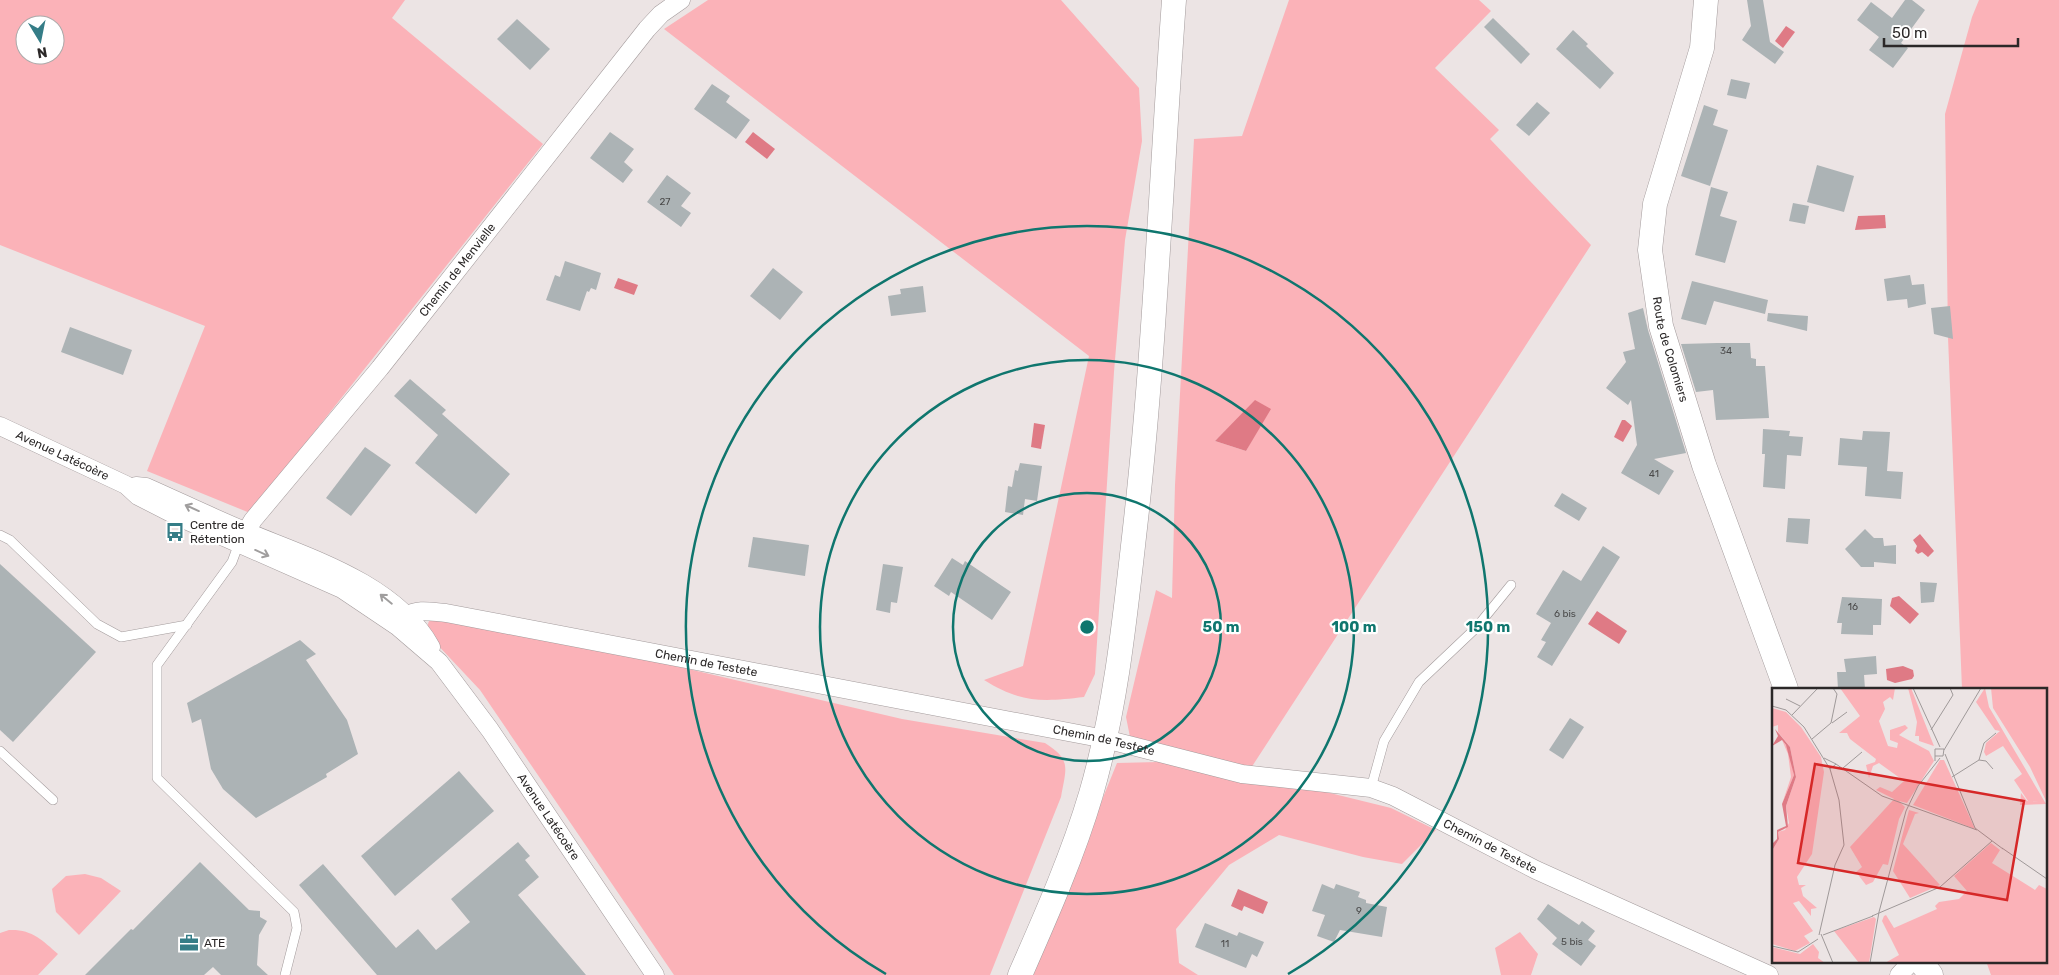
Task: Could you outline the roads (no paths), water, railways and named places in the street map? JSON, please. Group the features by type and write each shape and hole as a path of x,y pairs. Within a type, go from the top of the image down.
{"main road":[{"path":"1020,975 1091,794 1104,739 1126,610 1143,454 1174,0"},
{"name":"Route de Colomiers","path":"1706,0 1702,48 1655,204 1650,250 1662,326 1701,456 1786,688"},
{"path":"1921,962 1931,975"}],"street":[{"name":"Chemin de Menvielle","path":"243,537 253,520 380,368 647,29 661,14 680,0"},
{"name":"Avenue Latécoère","path":"0,426 126,485 146,487 342,589 396,626 439,662"},
{"name":"Avenue Latécoère","path":"243,537 329,565 380,594 406,616 423,634 439,662 490,730 655,975"},
{"name":"Chemin de Testete","path":"406,616 412,612 425,611 446,613 1104,739 1242,774 1371,788 1393,796 1536,870 1770,975"},
{"path":"1898,975 1911,962"}],"lane":[{"path":"0,535 10,540 97,624 121,637 187,625"},
{"path":"243,537 232,562 157,665 157,778 294,912 297,928 285,975"},
{"path":"1371,788 1384,741 1419,682 1476,628 1511,585"},
{"path":"0,751 53,800"}],"place":[{"name":"Centre de Rétention","path":"175,532"},
{"name":"ATE","path":"189,943"}]}
